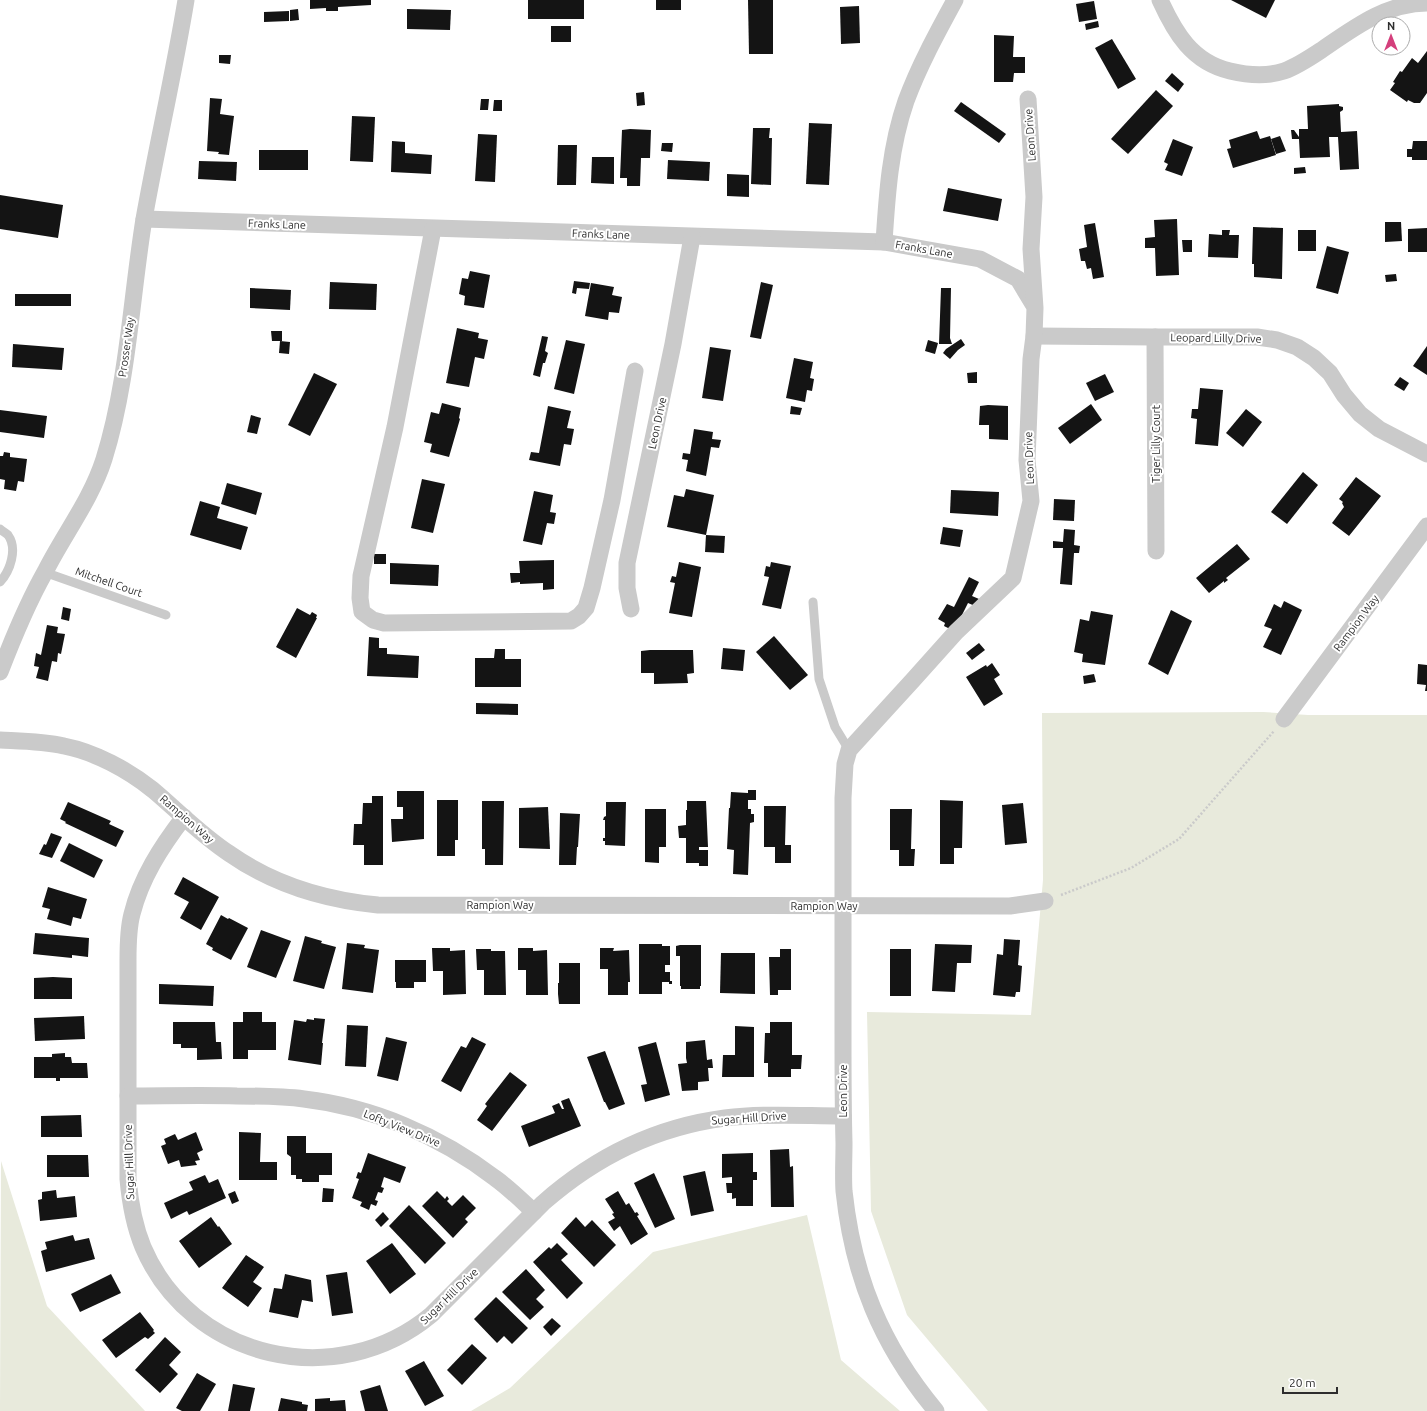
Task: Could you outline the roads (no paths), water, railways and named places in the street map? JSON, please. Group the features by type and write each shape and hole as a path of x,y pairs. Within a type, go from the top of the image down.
{"street":[{"name":"Prosser Way","path":"0,672 17,629 44,572 81,510 95,482 112,432 124,363 144,219 186,0"},
{"path":"884,242 887,193 894,148 906,102 923,60 955,0"},
{"path":"1160,0 1175,31 1189,48 1206,61 1223,69 1244,74 1263,75 1283,71 1302,63 1373,16 1395,8 1427,3"},
{"name":"Leon Drive","path":"936,1411 918,1390 894,1352 875,1315 860,1275 850,1233 844,1189 843,1116 843,798 845,764 849,750 956,632 1013,578 1031,501 1027,460 1031,359 1035,308 1031,249 1034,190 1028,99"},
{"name":"Franks Lane","path":"144,219 884,242 980,259 1018,279 1035,308"},
{"path":"433,229 394,426 361,576 360,598 362,612 373,620 384,623 571,621 579,616 586,608 592,588 612,500 635,370"},
{"name":"Leon Drive","path":"631,609 627,588 627,564 673,344 692,237"},
{"name":"Leopard Lilly Drive","path":"1034,336 1256,337 1277,340 1297,347 1314,358 1330,373 1344,395 1360,414 1379,429 1427,454"},
{"name":"Tiger Lilly Court","path":"1155,337 1156,551"},
{"name":"Rampion Way","path":"1284,719 1427,526"},
{"name":"Rampion Way","path":"0,740 64,746 117,766 152,789 184,818 229,854 262,873 299,888 335,899 353,902 378,905 1010,906 1045,901"},
{"name":"Sugar Hill Drive","path":"184,818 163,844 141,884 129,929 128,1179 134,1221 147,1254 158,1274 176,1296 200,1320 231,1340 257,1350 284,1356 306,1358 342,1355 371,1348 397,1338 420,1324 431,1315 559,1189 589,1168 622,1149 668,1131 688,1125 725,1118 763,1116 843,1116"},
{"name":"Lofty View Drive","path":"128,1096 287,1097 326,1102 368,1112 424,1134 462,1155 495,1178 534,1212"}],"lane":[{"path":"0,529 8,535 12,546 12,561 0,582"},
{"name":"Mitchell Court","path":"44,572 166,615"},
{"path":"813,602 819,679 835,727 849,750"}]}
